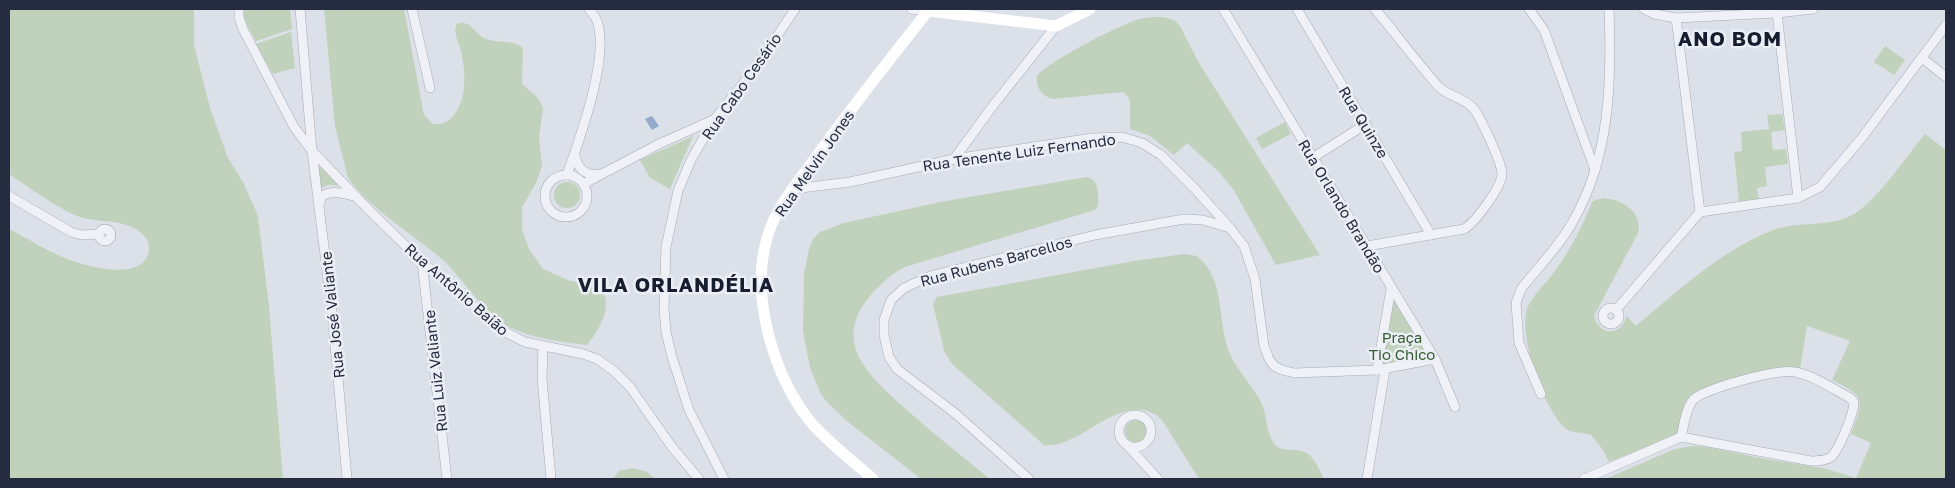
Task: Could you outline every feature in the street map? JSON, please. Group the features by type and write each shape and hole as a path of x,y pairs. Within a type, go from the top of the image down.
{"street":[{"name":"Rua Antônio Baião","path":"239,9 240,23 246,36 294,128 312,151 356,196 422,262 503,331 525,342 583,354 597,359 614,370 630,386 672,448 699,479"},
{"name":"Rua José Valiante","path":"300,9 312,151 332,311 347,479"},
{"path":"412,9 430,88"},
{"path":"567,175 590,104 598,63 599,29 589,9"},
{"name":"Rua Cabo Cesário","path":"724,479 698,429 679,384 666,332 664,309 666,247 678,191 691,160 714,120 757,66 795,9"},
{"path":"911,9 1056,26"},
{"path":"954,160 992,107 1056,26 1090,9"},
{"name":"Rua Orlando Brandão","path":"1223,9 1435,360 1454,407"},
{"name":"Rua Quinze","path":"1296,9 1431,235"},
{"path":"1367,246 1458,231 1471,224 1500,183 1502,172 1476,113 1472,108 1439,87 1375,9"},
{"path":"1529,9 1544,30 1595,170"},
{"path":"1541,394 1519,343 1517,299 1521,289 1572,224 1595,170 1606,120 1611,47 1609,9"},
{"path":"1644,9 1654,14 1676,18 1758,11 1777,13 1813,9"},
{"name":"Rua Melvin Jones","path":"873,479 810,422 788,388 771,347 763,295 763,255 770,228 793,189 837,128 928,11"},
{"path":"1777,13 1798,198"},
{"path":"1676,18 1700,212"},
{"path":"1616,310 1700,212 1798,198 1815,191 1824,184 1861,139 1946,25"},
{"path":"1922,58 1946,77"},
{"path":"583,184 661,143 714,120"},
{"path":"1314,157 1366,124"},
{"name":"Rua Tenente Luiz Fernando","path":"793,189 850,182 954,160 1102,137 1129,138 1149,146 1161,155 1196,190 1244,246 1255,279 1264,346 1274,366 1282,370 1294,372 1381,370"},
{"path":"575,153 577,164 583,171 592,175 602,174"},
{"path":"567,175 576,178 583,184 588,197 582,210 570,217 556,215 546,204 545,193 549,184 554,179 567,175"},
{"path":"319,206 322,196 329,193 337,192 356,196"},
{"path":"9,196 71,232 99,234"},
{"name":"Rua Rubens Barcellos","path":"1029,479 956,414 897,369 889,357 884,335 884,320 891,300 904,288 930,276 1094,235 1184,220 1203,220 1230,228"},
{"name":"Rua Luiz Valiante","path":"422,262 447,479"},
{"path":"1367,479 1391,289"},
{"path":"543,346 542,378 551,479"},
{"path":"1381,370 1435,360"},
{"path":"1584,479 1681,437 1812,461 1821,460 1830,457 1835,451 1851,417 1854,402 1850,398 1805,375 1790,371 1769,374 1716,388 1696,398 1689,407 1681,437"},
{"path":"1124,442 1158,479"}],"green space":[{"path":"9,9 194,9 194,45 210,108 228,158 243,182 258,216 269,306 283,479 9,479 9,229 67,259 98,268 123,270 134,268 142,263 148,255 149,248 145,237 131,226 77,216 51,202 9,174"},
{"path":"243,9 290,9 292,29 256,41 245,21"},
{"path":"324,9 404,9 424,115 433,124 440,124 452,118 460,105 464,89 463,63 455,33 457,24 466,23 489,40 514,43 523,48 522,84 539,99 543,108 539,137 542,166 536,183 522,207 522,229 529,249 543,269 570,281 581,283 594,282 605,296 605,313 602,322 587,345 540,338 513,329 503,323 484,307 443,260 381,212 348,178 335,126"},
{"path":"1163,17 1174,20 1180,26 1199,63 1320,255 1276,265 1233,189 1218,171 1187,143 1174,155 1150,136 1130,129 1130,101 1126,94 1122,92 1054,99 1043,94 1039,88 1037,76 1068,54 1136,20"},
{"path":"291,32 295,68 273,74 256,44"},
{"path":"1885,46 1905,60 1894,75 1874,62"},
{"path":"1782,114 1785,130 1771,132 1773,150 1786,149 1788,164 1765,167 1767,186 1757,188 1759,200 1739,202 1734,152 1742,151 1741,132 1769,129 1767,115"},
{"path":"1285,122 1291,134 1262,149 1256,138"},
{"path":"1925,134 1946,150 1946,479 1605,479 1675,449 1692,446 1708,447 1765,459 1823,468 1856,478 1871,443 1851,434 1860,406 1856,395 1832,380 1850,341 1807,326 1800,369 1698,394 1679,434 1609,462 1603,450 1591,435 1565,428 1557,419 1541,390 1530,354 1525,321 1529,304 1565,256 1580,230 1592,202 1599,199 1607,199 1624,204 1631,209 1639,224 1638,233 1594,316 1600,327 1607,331 1614,331 1621,327 1627,316 1636,326 1701,272 1754,238 1783,227 1838,221 1857,212 1884,186"},
{"path":"693,136 670,189 650,178 640,160"},
{"path":"315,159 345,187 327,185 319,191"},
{"path":"1087,177 1094,181 1097,188 1098,206 1095,210 905,267 890,276 878,287 858,314 854,330 855,345 860,360 870,373 908,411 990,479 921,479 848,422 825,400 820,392 810,368 803,331 804,274 813,239 820,232 844,223 940,202"},
{"path":"567,182 576,186 580,195 576,204 567,208 558,204 554,195 558,186"},
{"path":"1184,254 1197,256 1213,277 1230,354 1261,402 1273,442 1280,448 1304,452 1311,456 1324,479 1199,479 1162,420 1148,411 1133,410 1118,414 1073,438 1058,444 1044,445 952,364 944,351 933,304 937,297 1134,261"},
{"name":"Praça Tio Chico","path":"1393,297 1431,358 1382,367"},
{"path":"1132,420 1140,420 1147,427 1147,435 1140,442 1132,442 1125,435 1125,427"},
{"path":"633,468 647,472 655,479 613,479 619,471"}],"water":[{"path":"652,116 659,126 652,130 645,119"}],"district":[{"name":"ANO BOM","path":"1730,38"},
{"name":"VILA ORLANDÉLIA","path":"676,284"}]}
